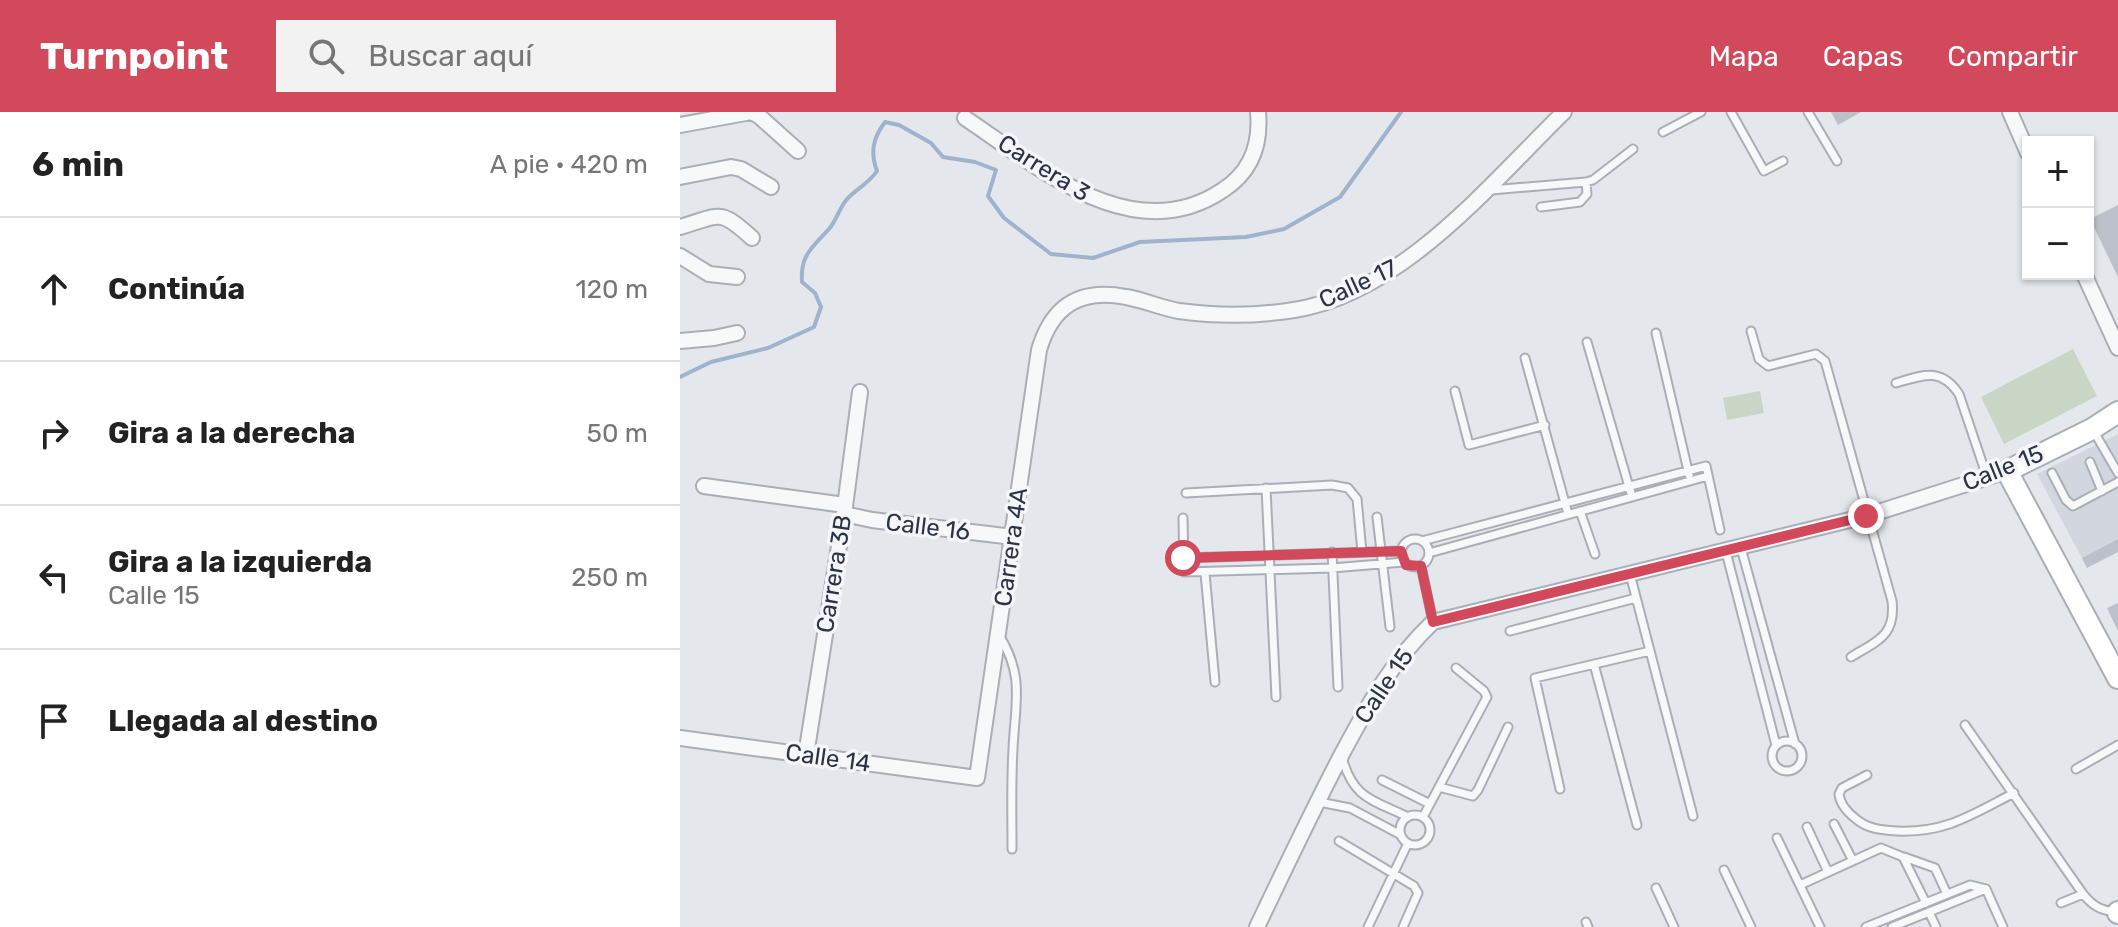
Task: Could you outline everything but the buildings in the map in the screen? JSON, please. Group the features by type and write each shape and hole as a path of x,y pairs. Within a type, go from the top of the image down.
{"main road":[{"name":"Calle 15","path":"2007,471 2092,429 2118,412"},
{"path":"2007,471 2118,678"}],"street":[{"path":"680,125 716,114 751,112 798,151"},
{"name":"Carrera 3","path":"965,118 1081,194 1120,207 1159,210 1196,204 1218,194 1238,179 1247,170 1255,149 1258,112"},
{"name":"Calle 17","path":"1053,317 1065,307 1091,295 1128,297 1190,312 1258,314 1311,306 1345,296 1401,265 1564,112"},
{"path":"2010,112 2022,139"},
{"path":"680,177 731,167 741,169 771,187"},
{"path":"680,227 718,216 727,217 752,238"},
{"path":"680,256 709,274 737,277"},
{"path":"2087,280 2118,348"},
{"name":"Carrera 4A","path":"977,778 1039,350 1045,328 1053,317"},
{"path":"680,341 737,333"},
{"name":"Carrera 3B","path":"806,755 860,392"},
{"name":"Calle 15","path":"1257,927 1316,802 1387,673 1433,622 1866,516 2007,471"},
{"name":"Calle 16","path":"704,486 844,509 872,520 1013,537"},
{"name":"Calle 14","path":"680,738 977,778"}],"lane":[{"path":"1663,132 1701,112"},
{"path":"1731,112 1764,171 1783,161"},
{"path":"1808,112 1837,161"},
{"path":"1484,190 1586,182 1633,149"},
{"path":"1541,207 1580,202 1587,194 1586,182"},
{"path":"1751,331 1759,359 1768,366 1816,354 1825,361 1892,601 1894,618 1887,633 1851,657"},
{"path":"1656,333 1690,481"},
{"path":"1587,342 1632,497"},
{"path":"1525,358 1568,514"},
{"path":"1896,383 1925,375 1945,378 1952,384 1959,394 1987,477"},
{"path":"1455,391 1469,445 1545,425"},
{"path":"2092,429 2116,462 2118,473"},
{"path":"2090,462 2102,491"},
{"path":"1401,551 1409,540 1422,541 1706,466 1720,530"},
{"path":"2052,473 2066,500 2073,506 2118,482"},
{"path":"1433,622 1421,566 1429,553 1708,476"},
{"path":"1186,493 1332,485 1348,488 1357,499 1362,552"},
{"path":"1266,488 1276,697"},
{"path":"1580,511 1595,554"},
{"path":"1377,517 1390,627"},
{"path":"1183,518 1184,572 1332,568 1404,562"},
{"path":"1422,541 1429,553"},
{"path":"1726,552 1776,745 1772,760 1775,766 1788,772 1800,764 1802,756 1795,744 1741,548"},
{"path":"1183,558 1401,551"},
{"path":"1401,551 1404,562 1411,567 1421,566"},
{"path":"1332,552 1338,687"},
{"path":"1205,573 1215,682"},
{"path":"1630,574 1693,816"},
{"path":"1510,631 1636,598"},
{"path":"998,634 1011,655 1017,685 1012,849"},
{"path":"1560,789 1535,678 1650,651"},
{"path":"1594,664 1637,825"},
{"path":"1423,817 1487,697 1456,668"},
{"path":"1965,725 2091,904 2103,911 2118,912"},
{"path":"1439,787 1473,796 1508,727"},
{"path":"1776,745 1782,742 1795,744"},
{"path":"2076,769 2118,745"},
{"path":"1342,755 1349,781 1357,790 1408,817 1423,817"},
{"path":"1867,775 1842,788 1840,801 1863,825 1879,830 1925,832 1954,824 2014,793"},
{"path":"1382,780 1430,804"},
{"path":"1316,802 1350,808 1401,835 1408,843 1418,845 1430,835 1429,825 1423,817"},
{"path":"1401,835 1401,825 1408,817"},
{"path":"1834,824 1853,861"},
{"path":"1807,827 1828,872"},
{"path":"1777,838 1820,927"},
{"path":"1339,841 1414,886 1418,893 1403,927"},
{"path":"1368,927 1408,843"},
{"path":"1800,885 1881,848 1935,868 1947,894"},
{"path":"1903,857 1926,903"},
{"path":"1724,870 1751,927"},
{"path":"1866,927 1970,885 1986,889"},
{"path":"1656,888 1674,927"},
{"path":"1892,927 1986,889"},
{"path":"1986,889 2003,927"},
{"path":"2061,903 2083,894"},
{"path":"1929,912 1936,927"}],"shaded area":[{"path":"2118,434 2118,539 2082,558 2037,474"}],"green space":[{"path":"2073,349 2097,396 2004,444 1981,397"},
{"path":"1760,391 1764,413 1727,420 1723,398"}],"waterway":[{"path":"680,377 711,362 768,348 814,327 821,307 815,293 802,282 805,258 832,225 846,200 877,171 874,145 885,122 899,125 931,143 943,157 975,162 996,170 988,196 1004,218 1051,254 1093,258 1140,242 1246,237 1284,229 1340,197 1401,112"}],"route":[{"path":"1183,558 1401,551 1406,565 1421,566 1433,622 1866,516"}]}
